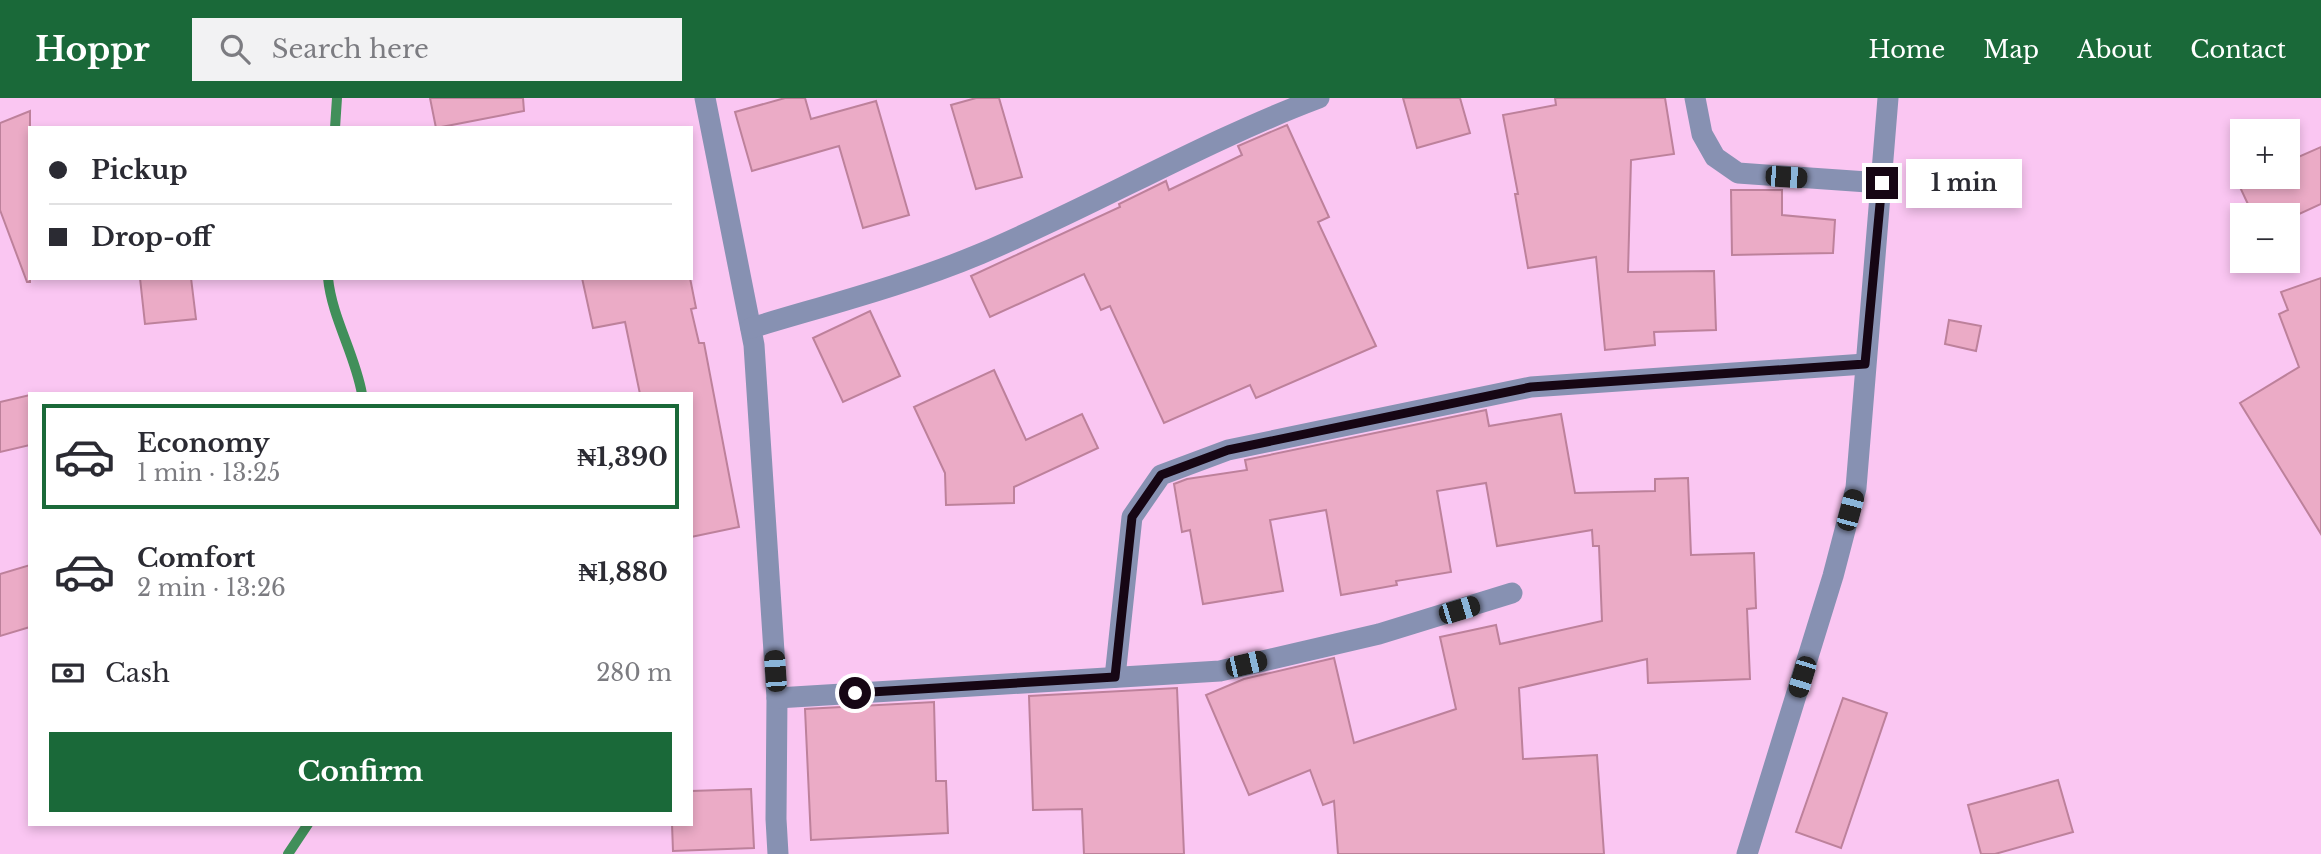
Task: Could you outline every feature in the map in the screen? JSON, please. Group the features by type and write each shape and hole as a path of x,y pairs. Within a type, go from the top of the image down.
{"street":[{"path":"705,98 751,328 777,698 778,854"},
{"path":"751,328 910,279 979,254 1266,118 1319,98"},
{"path":"1695,98 1702,134 1715,157 1738,173 1882,183"},
{"path":"1747,854 1833,576 1856,488 1888,98"},
{"path":"1115,677 1132,517 1161,475 1228,450 1531,387 1865,364"},
{"path":"777,698 1220,671 1379,634 1513,593"}],"building":[{"path":"430,98 523,98 524,111 436,126"},
{"path":"785,98 805,98 811,119 876,101 909,215 863,228 839,146 752,171 735,112"},
{"path":"976,98 999,98 1022,177 976,189 951,105"},
{"path":"1403,98 1460,98 1470,133 1417,148"},
{"path":"1555,98 1665,98 1674,154 1631,160 1628,272 1714,271 1716,330 1654,332 1655,345 1605,350 1596,257 1528,268 1503,115 1556,105"},
{"path":"30,111 30,282 27,282 0,210 0,123"},
{"path":"1287,125 1329,217 1318,222 1376,346 1256,398 1250,385 1164,423 1110,306 1101,310 1084,274 990,317 971,276 1120,207 1119,204 1166,181 1169,190 1242,155 1238,146"},
{"path":"2321,147 2321,204 2300,214 2300,203 2247,203 2241,189 2300,189 2300,156"},
{"path":"1731,190 1782,190 1782,215 1835,220 1833,253 1732,255"},
{"path":"2321,278 2321,534 2240,403 2299,367 2279,314 2288,310 2281,292"},
{"path":"140,280 191,280 196,319 145,324"},
{"path":"582,280 690,280 696,308 691,309 699,343 704,343 739,527 693,537 693,392 640,392 625,322 593,328"},
{"path":"870,311 900,376 843,402 813,338"},
{"path":"1949,320 1981,326 1976,351 1945,344"},
{"path":"994,370 1026,440 1082,414 1098,448 1014,487 1014,503 946,505 945,473 914,407"},
{"path":"28,395 28,445 0,452 0,402"},
{"path":"1486,410 1489,426 1561,414 1575,493 1655,491 1655,479 1688,478 1691,555 1754,553 1756,608 1747,609 1750,679 1648,683 1647,659 1519,688 1523,759 1597,755 1604,854 1338,854 1334,801 1323,805 1310,770 1249,795 1206,695 1244,679 1334,658 1354,743 1456,709 1440,637 1496,625 1500,644 1602,621 1599,546 1593,546 1592,530 1497,546 1486,483 1437,491 1451,572 1396,581 1397,585 1341,595 1326,510 1270,520 1283,591 1203,604 1190,530 1182,532 1174,484 1187,479 1247,470 1245,460"},
{"path":"28,566 28,628 0,636 0,574"},
{"path":"1177,688 1184,854 1084,854 1082,809 1033,810 1029,696"},
{"path":"1843,698 1887,713 1841,848 1796,832"},
{"path":"934,702 936,781 946,781 948,833 811,840 805,709"},
{"path":"2058,780 2073,832 1995,854 1981,854 1968,805"},
{"path":"751,789 754,848 673,851 672,826 693,826 693,791"}],"waterway":[{"path":"335,126 337,98"},
{"path":"328,280 334,307 362,392"},
{"path":"288,854 307,826"}],"route":[{"path":"855,693 1115,677 1132,517 1161,475 1228,450 1531,387 1865,364 1882,183"}]}
